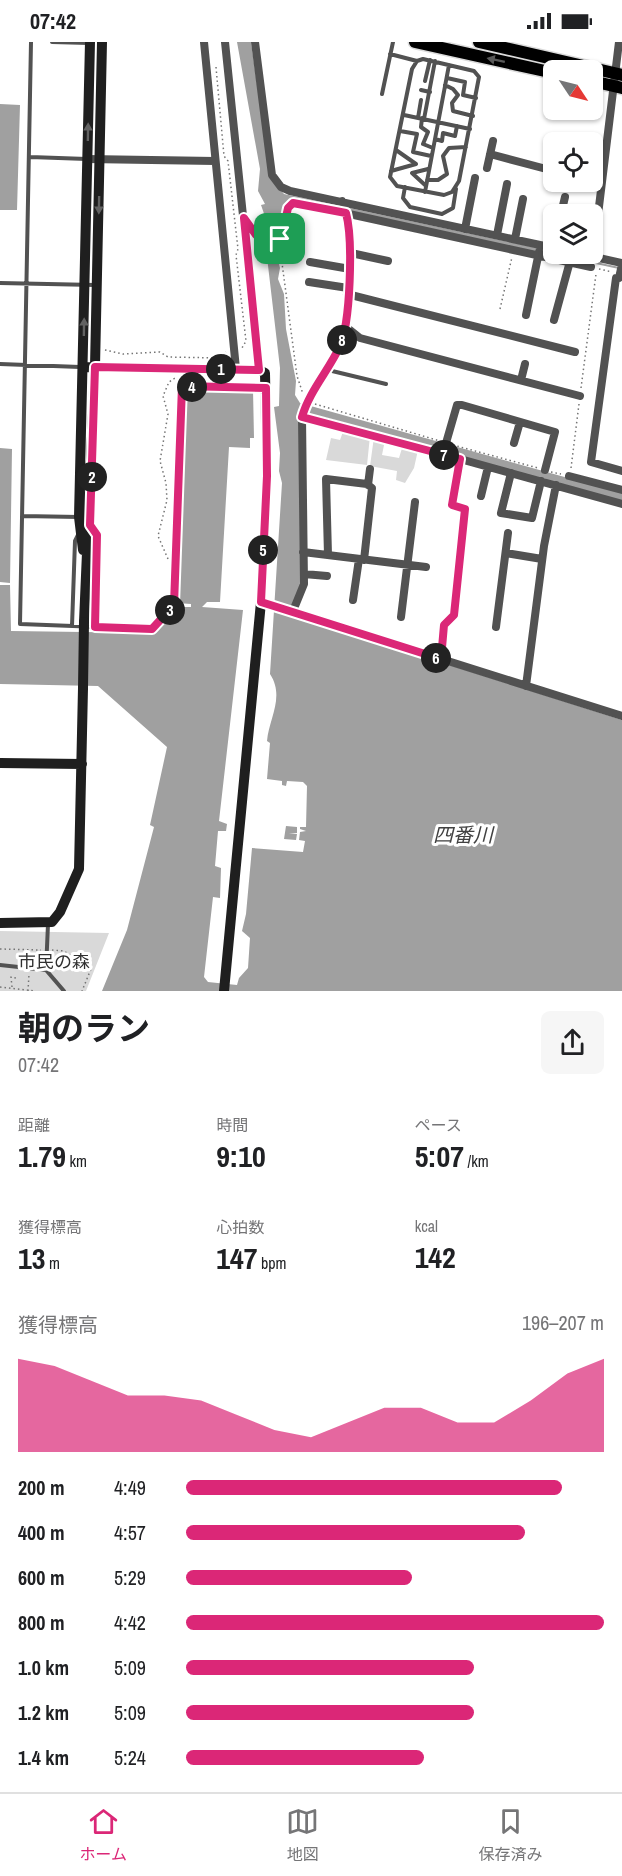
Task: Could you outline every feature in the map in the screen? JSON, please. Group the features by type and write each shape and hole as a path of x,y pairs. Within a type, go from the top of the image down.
{"main road":[{"path":"415,42 543,71"},
{"path":"479,42 618,81"}],"street":[{"path":"85,522 98,285 102,42"},
{"path":"204,42 230,352 236,369"},
{"path":"225,42 259,370"},
{"path":"255,42 272,175 276,182 290,191 344,208 513,250 543,250"},
{"path":"603,177 618,81 619,42"},
{"path":"0,923 48,924 60,912 79,869 86,574 83,367 90,43"},
{"path":"487,168 493,141"},
{"path":"490,154 543,168"},
{"path":"87,159 215,161"},
{"path":"465,229 476,178"},
{"path":"496,235 507,184"},
{"path":"563,204 565,197"},
{"path":"515,239 523,199"},
{"path":"244,218 256,235 280,239 288,208 293,203 344,208 515,239 543,251"},
{"path":"292,611 304,584 302,416 306,403 341,345 345,326 351,254 344,208"},
{"path":"526,315 540,250"},
{"path":"351,254 388,261"},
{"path":"603,260 621,267 619,278 616,278 591,462 622,471"},
{"path":"310,262 350,269"},
{"path":"554,320 569,264"},
{"path":"587,264 594,267"},
{"path":"309,282 575,352"},
{"path":"345,326 360,338 580,396"},
{"path":"521,380 525,364"},
{"path":"83,367 236,369 259,370 265,373 267,476 261,602 224,988"},
{"path":"446,443 457,405 520,422 555,432 545,470"},
{"path":"302,416 622,504"},
{"path":"514,443 520,422"},
{"path":"481,496 488,467"},
{"path":"368,485 370,469"},
{"path":"511,473 501,513 532,518 541,481"},
{"path":"569,476 622,490"},
{"path":"328,555 326,479 368,485 372,488 353,600"},
{"path":"526,686 542,559 556,485"},
{"path":"400,617 415,502"},
{"path":"441,659 444,625 454,615 465,509"},
{"path":"496,627 508,533"},
{"path":"303,552 426,567"},
{"path":"506,553 542,559"},
{"path":"304,574 327,576"},
{"path":"261,602 622,716"},
{"path":"0,763 82,764"}],"lane":[{"path":"32,42 20,624 152,629 174,605 182,386 266,388"},
{"path":"52,42 90,43"},
{"path":"382,94 393,42"},
{"path":"390,54 417,61 430,60 449,65 477,74 480,80 454,206 451,211 442,214 410,207 403,198 405,186"},
{"path":"425,81 430,60"},
{"path":"417,61 412,69 391,171 392,182 425,192 447,194 457,185"},
{"path":"421,118 430,92 435,62"},
{"path":"425,192 449,65"},
{"path":"447,78 465,82 463,95 476,98"},
{"path":"445,86 453,88 458,95 452,103 453,111 473,116"},
{"path":"421,90 430,92"},
{"path":"421,100 421,127 428,132 423,144 433,148"},
{"path":"404,114 470,129"},
{"path":"435,139 442,141 443,134 455,136 457,126"},
{"path":"400,130 417,134 413,152 432,156"},
{"path":"427,180 438,180 447,174 443,156 449,148 466,147"},
{"path":"391,171 416,164 396,150"},
{"path":"30,157 87,159"},
{"path":"426,186 412,173 429,169"},
{"path":"0,283 98,285"},
{"path":"0,364 83,367"},
{"path":"327,370 386,384"},
{"path":"22,516 85,522 97,535 95,627"},
{"path":"72,626 75,541 85,522"},
{"path":"46,970 48,924"},
{"path":"0,965 46,970 64,991"}],"path":[{"path":"104,349 123,354 160,352 168,357 222,358 230,352 241,349 246,340 216,67"},
{"path":"280,239 279,253 297,376 306,403"},
{"path":"500,309 513,250"},
{"path":"594,267 621,267"},
{"path":"176,378 169,382 163,396 168,414 159,461 166,483 167,500 158,536 166,558 176,563"},
{"path":"460,459 452,505 465,509"},
{"path":"0,949 64,951 91,969 82,991"},
{"path":"28,990 30,967"},
{"path":"12,987 11,977 16,980"},
{"path":"0,987 16,987 34,991"}],"green space":[{"path":"344,429 370,436 367,465 326,460 331,438 340,440"},
{"path":"374,437 385,440 382,455 399,458 403,445 418,450 414,468 405,483 396,480 397,471 370,466"},
{"name":"市民の森","path":"0,931 109,933 86,991 0,991"}],"water":[{"name":"四番川","path":"237,42 251,42 270,177 284,194 543,249 543,254 293,201 287,203 276,252 280,268 278,279 284,294 286,329 296,381 295,395 300,403 622,493 622,501 300,414 302,586 290,614 622,720 622,991 102,991 127,930 154,827 150,825 167,747 98,686 0,684 0,585 10,585 11,631 154,633 177,607 191,607 191,604 177,603 185,389 253,390 254,438 250,438 250,448 229,447 220,602 207,602 202,607 243,610 219,821 227,824 226,831 218,831 215,866 221,868 220,898 213,897 204,977 208,982 237,985 239,978 248,968 250,938 242,931 246,914 252,848 303,852 305,841 299,840 300,832 306,831 300,827 306,827 307,786 303,782 287,781 286,786 282,785 282,781 267,779 270,743 267,741 268,732 276,699 276,691 270,674 282,483 274,407 279,406 280,368 267,257 268,225 261,205 265,204 258,191 260,169"},
{"path":"0,104 20,105 17,210 0,210"},
{"path":"0,448 12,449 10,583 0,582"},
{"path":"286,826 297,827 297,833 289,833 297,834 296,840 284,839"}],"waterway":[{"path":"601,264 619,268"}],"route":[{"path":"293,203 346,213 350,230 351,254 345,330 341,345 307,401 302,417 460,459 452,505 465,509 454,615 444,625 441,659 261,602 268,452 266,388 182,386 174,605 152,629 95,627 97,535 90,525 95,367 259,370 244,218 256,235 280,239 288,208 293,203"}]}
